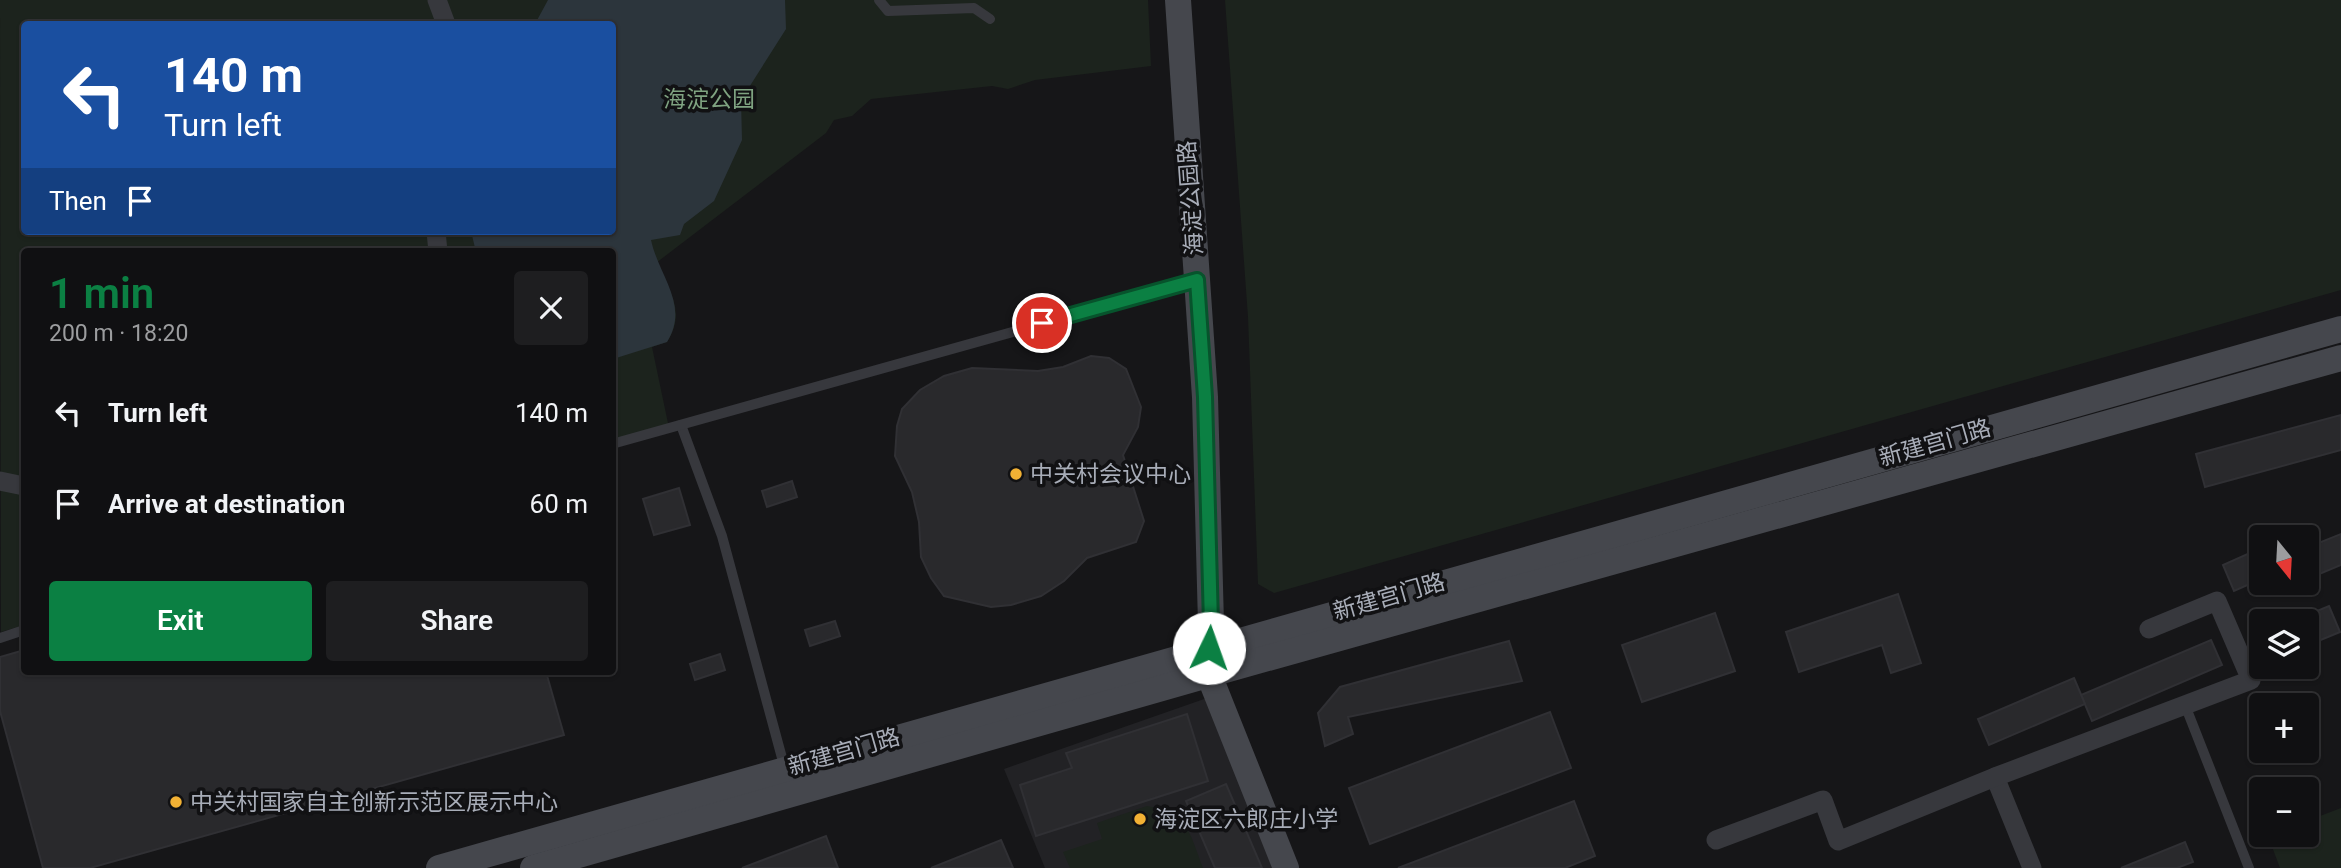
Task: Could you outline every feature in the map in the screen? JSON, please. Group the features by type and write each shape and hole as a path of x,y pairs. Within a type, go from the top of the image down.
{"street":[{"path":"437,0 445,21"},
{"name":"海淀公园路","path":"1178,0 1205,397 1211,624 1209,648 1217,672"},
{"name":"新建宫门路","path":"439,868 2341,329"},
{"name":"新建宫门路","path":"533,868 1217,672 2341,358"},
{"path":"0,481 21,485"},
{"path":"1716,840 1823,800 1838,841 1995,777 2251,680 2217,601 2149,629"},
{"path":"1217,672 1286,868"},
{"path":"1217,672 1303,868"},
{"path":"1995,777 2032,868"}],"lane":[{"path":"878,0 888,11 974,8 990,19"},
{"path":"616,443 1197,280"},
{"path":"681,425 722,536 785,769"},
{"path":"0,638 21,631"},
{"path":"2185,705 2249,868"}],"shaded area":[{"path":"548,0 785,0 786,29 741,100 742,140 714,201 684,224 680,235 651,240 674,303 673,329 667,342 616,358 616,248 475,248 472,235 616,235 616,21 537,21"},
{"name":"海淀区六郎庄小学","path":"1207,698 1275,868 1045,868 1004,769"}],"green space":[{"name":"海淀公园","path":"0,0 1148,0 1151,66 1035,80 1008,89 992,86 871,99 852,116 834,120 826,133 656,263 676,311 673,331 667,342 652,347 669,428 616,443 616,248 21,248 21,626 1,632"},
{"path":"1225,0 2341,0 2341,290 1274,593 1258,584 1248,317"},
{"path":"1147,806 1172,814 1186,826 1203,868 1070,868 1063,852 1102,839 1097,823"},
{"path":"2341,808 2341,868 2280,868 2272,847 2319,847 2319,816"}],"building":[{"name":"中关村会议中心","path":"1091,356 1109,358 1126,369 1141,407 1138,427 1123,455 1144,521 1136,542 1087,558 1064,581 1041,596 1011,605 991,607 944,596 921,557 919,522 912,492 895,456 897,426 902,409 920,390 944,376 972,368 1038,371 1063,367"},
{"path":"2341,415 2341,450 2205,487 2196,454"},
{"path":"792,481 797,497 767,507 762,491"},
{"path":"679,488 690,525 654,535 643,499"},
{"path":"2341,534 2341,565 2319,574 2319,543"},
{"path":"2249,553 2249,584 2234,591 2223,565"},
{"path":"1898,594 1921,663 1891,673 1882,645 1799,672 1786,632"},
{"path":"2329,606 2340,632 2319,641 2319,610"},
{"path":"1715,613 1735,671 1642,702 1622,645"},
{"path":"835,621 840,636 810,646 805,630"},
{"path":"2211,640 2222,665 2092,721 2081,695"},
{"path":"1509,641 1522,681 1348,717 1353,734 1325,746 1318,713 1340,687"},
{"name":"中关村国家自主创新示范区展示中心","path":"21,651 21,675 547,675 564,735 90,868 43,868 0,711 0,657"},
{"path":"720,654 725,670 695,680 690,664"},
{"path":"2074,678 2085,704 1989,745 1978,719"},
{"path":"1550,712 1571,768 1370,844 1349,788"},
{"path":"1187,714 1208,781 1036,836 1020,785 1072,768 1066,753"},
{"path":"1226,784 1262,868 1215,868 1186,801"},
{"path":"1574,801 1595,856 1565,868 1398,868"},
{"path":"826,836 838,868 742,868"},
{"path":"1001,840 1013,868 931,868"},
{"path":"2185,842 2193,862 2177,868 2121,868"}],"place":[{"name":"中关村会议中心","path":"1016,474"},
{"name":"中关村国家自主创新示范区展示中心","path":"176,802"},
{"name":"海淀区六郎庄小学","path":"1140,819"}],"route":[{"path":"1042,323 1197,280 1205,397 1211,624 1209,648"}]}
